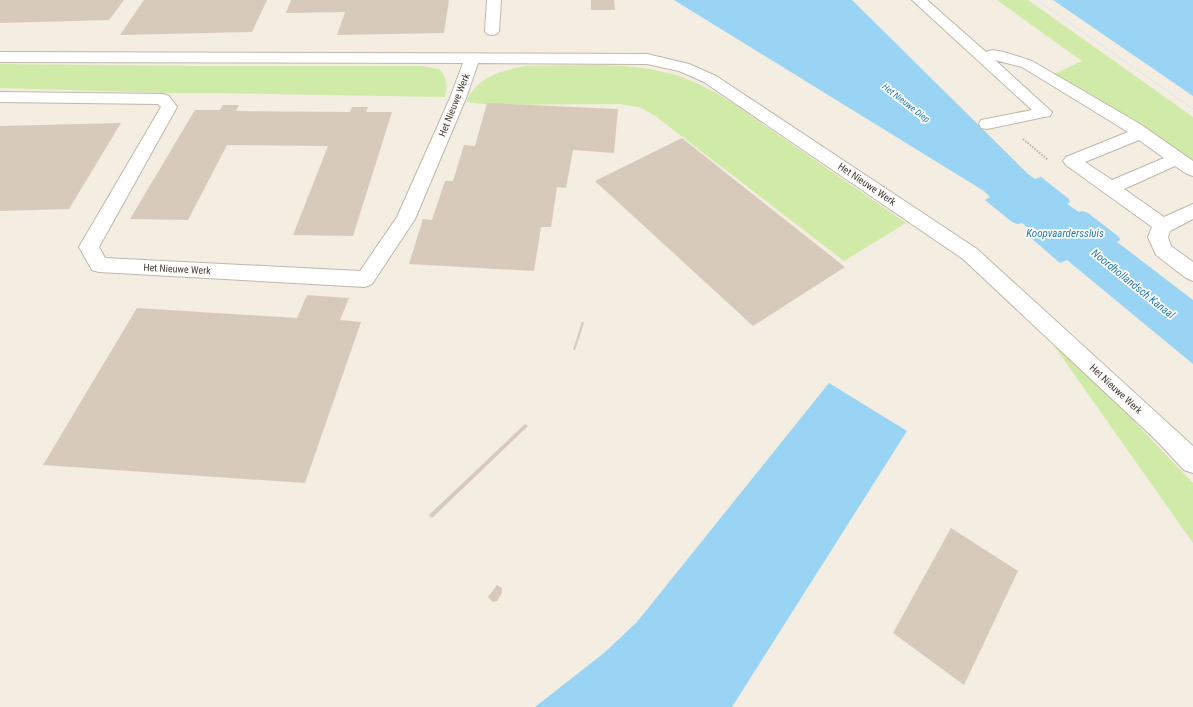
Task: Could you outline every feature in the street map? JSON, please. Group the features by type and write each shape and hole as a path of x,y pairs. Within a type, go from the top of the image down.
{"street":[{"path":"492,31 494,0"},
{"path":"919,0 1044,112 987,124"},
{"path":"983,57 992,55 1027,64 1138,131 1193,170"},
{"name":"Het Nieuwe Werk","path":"0,58 647,60 684,67 710,79 970,254 1164,433 1193,462"},
{"name":"Het Nieuwe Werk","path":"0,97 163,99 169,107 89,247 99,265 365,279 406,218 458,98 472,59"},
{"path":"1138,131 1072,161 1163,226"},
{"path":"1111,188 1178,158"},
{"path":"1193,211 1163,226 1159,231 1158,237 1163,250 1193,273"}],"path":[{"path":"1032,147 1051,161"}],"green space":[{"path":"997,0 1028,0 1193,117 1193,160 1157,136 1054,74 1082,61"},
{"path":"0,64 421,66 439,69 445,78 446,89 445,97 167,93 0,88"},
{"path":"526,66 626,66 665,72 690,80 731,102 906,223 844,261 654,115 639,107 618,104 492,105 466,102 477,86 491,76 507,70"},
{"path":"1045,333 1102,387 1193,483 1193,543"}],"water":[{"path":"674,0 852,0 1028,174 1035,179 1041,177 1069,199 1070,202 1067,204 1079,212 1083,211 1088,213 1119,237 1120,240 1117,242 1193,300 1193,364 1067,260 1060,263 1031,238 1030,234 1033,232 1022,223 1017,224 1012,222 985,200 990,197 984,191"},
{"path":"1037,0 1193,0 1193,109"},
{"path":"829,383 907,431 732,707 535,707 604,653 637,622"}],"pier":[{"path":"1037,0 1053,0 1193,96 1193,109"}],"building":[{"path":"0,0 124,0 109,20 0,23"},
{"path":"144,0 267,0 252,32 120,35"},
{"path":"291,0 449,0 444,33 337,35 345,12 286,13"},
{"path":"591,0 614,0 615,10 591,10"},
{"path":"487,103 618,109 614,153 573,150 566,188 557,187 551,227 541,227 534,271 409,264 423,219 432,220 445,181 453,181 464,145 475,146"},
{"path":"223,105 239,105 236,111 350,112 352,107 368,107 366,112 392,112 353,236 293,235 328,146 227,145 188,220 130,219 195,110 220,110"},
{"path":"121,123 69,209 0,211 0,126"},
{"path":"682,138 845,267 753,326 595,181"},
{"path":"307,295 349,298 340,320 361,322 305,483 43,465 137,308 297,318"},
{"path":"582,321 584,323 575,350 573,350"},
{"path":"525,424 528,426 432,518 429,515"},
{"path":"951,528 1018,571 964,685 893,633"},
{"path":"497,585 502,588 502,593 497,601 493,602 488,597"}],"water label":[{"name":"Het Nieuwe Diep","path":"906,103"},
{"name":"Koopvaarderssluis","path":"1065,233"},
{"name":"Noordhollandsch Kanaal","path":"1133,284"}]}
